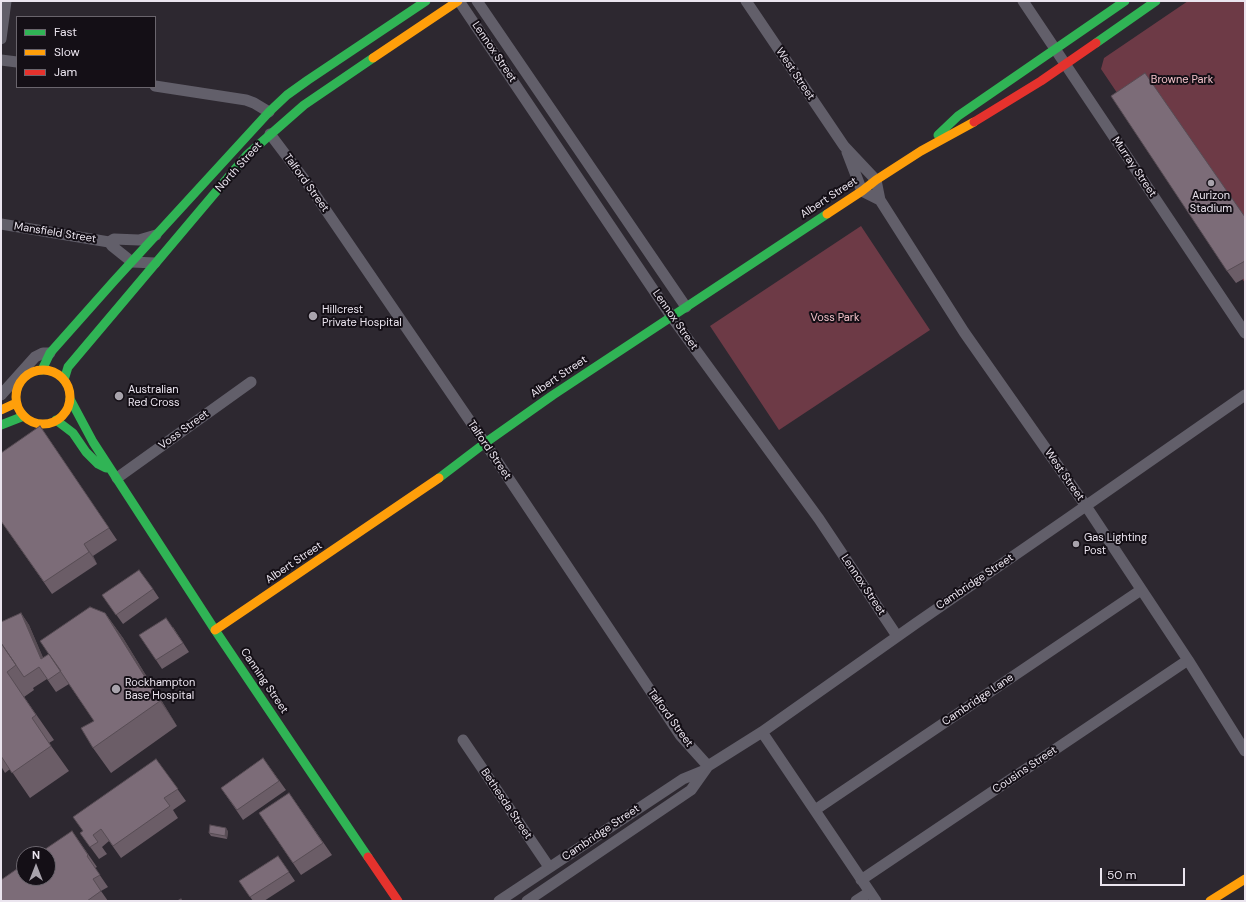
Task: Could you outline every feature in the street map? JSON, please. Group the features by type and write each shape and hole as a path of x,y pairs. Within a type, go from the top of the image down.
{"street":[{"path":"1,39 6,1"},
{"name":"North Street","path":"42,370 50,353 109,286 269,112 287,95 308,80 426,1"},
{"name":"North Street","path":"64,380 68,368 247,155 304,105 459,1"},
{"name":"Lennox Street","path":"459,1 671,316 819,519 898,636"},
{"name":"Lennox Street","path":"477,1 686,307"},
{"name":"West Street","path":"746,1 844,146 876,180 880,200 964,332 1086,506 1188,660 1245,751"},
{"name":"Murray Street","path":"1023,1 1245,334"},
{"name":"Albert Street","path":"921,151 958,116 1056,50 1125,1"},
{"name":"Albert Street","path":"215,630 427,487 484,443 671,316 921,151 966,127 1066,65 1086,49 1156,1"},
{"path":"1,60 16,62"},
{"path":"156,86 246,100 272,114 279,115 294,113"},
{"name":"Talford Street","path":"270,134 310,186 680,735 706,768"},
{"name":"West Street","path":"844,146 862,191"},
{"path":"862,191 880,200"},
{"name":"Mansfield Street","path":"1,224 109,242 114,239 139,240 157,235"},
{"name":"Mansfield Street","path":"109,242 132,262"},
{"path":"132,262 156,263"},
{"name":"North Street","path":"1,395 35,358 43,353 50,353"},
{"path":"42,370 49,370 64,380 69,391 70,399 68,407 63,415 56,420 47,423 38,423 29,420 24,416 16,403 16,391 19,382 33,371 42,370"},
{"name":"Voss Street","path":"115,475 251,382"},
{"name":"Cambridge Street","path":"499,901 683,779 706,768 762,732 1245,395"},
{"name":"Canning Street","path":"70,399 93,442 215,630 398,901"},
{"path":"1,410 16,403"},
{"path":"1,425 24,416"},
{"name":"Canning Street","path":"56,420 73,433 86,452 98,464 115,475"},
{"name":"Cambridge Lane","path":"815,810 1141,590"},
{"name":"Cousins Street","path":"862,880 1188,660"},
{"path":"762,732 873,896 856,901"},
{"name":"Bethesda Street","path":"463,740 549,867"},
{"name":"Cambridge Street","path":"527,901 691,790 706,768"},
{"path":"1210,901 1245,879"}],"green space":[{"name":"Browne Park","path":"1188,1 1245,1 1245,283 1101,69 1104,58"},
{"name":"Voss Park","path":"861,226 930,330 779,430 710,326"}],"building":[{"path":"1145,73 1245,217 1245,261 1227,271 1111,96"},
{"path":"40,426 109,528 84,544 89,552 44,582 1,521 1,453"},
{"path":"139,570 153,589 116,615 102,595"},
{"path":"90,607 105,613 160,701 93,748 81,728 94,721 40,641"},
{"path":"21,613 41,659 49,654 61,671 48,680 39,667 24,677 1,643 1,622"},
{"path":"166,618 183,643 156,660 139,635"},
{"path":"1,643 16,665 7,672 36,715 32,718 51,746 12,773 1,756"},
{"path":"263,758 279,781 237,810 221,788"},
{"path":"156,759 178,789 164,798 170,806 113,846 101,829 93,835 98,842 90,847 80,833 83,831 73,817"},
{"path":"289,793 323,843 293,863 259,813"},
{"path":"210,825 226,828 225,836 209,833"},
{"path":"72,831 100,875 93,879 101,891 87,901 1,901 1,880 16,870 16,886 56,886 56,846 50,846"},
{"path":"278,856 289,872 250,897 239,881"}],"traffic: fast":[{"path":"42,370 50,353 269,112 287,95 308,80 426,1"},
{"path":"938,135 958,116 1125,1"},
{"path":"1096,43 1156,1"},
{"path":"64,380 68,367 247,155 304,105 373,58"},
{"path":"439,478 485,443 553,395 827,214"},
{"path":"70,399 93,442 215,630 368,857"},
{"path":"1,425 24,416"},
{"path":"56,420 73,433 86,452 98,464 106,468"}],"traffic: slow":[{"path":"373,58 458,1"},
{"path":"827,214 921,151 974,122"},
{"path":"43,370 53,372 62,378 68,387 70,397 68,407 62,416 53,422 43,424 33,422 24,416 18,407 16,397 18,387 24,378 33,372 43,370"},
{"path":"1,410 16,403"},
{"path":"215,630 439,478"},
{"path":"1210,901 1245,879"}],"traffic: jam":[{"path":"974,122 1041,81 1096,43"},
{"path":"368,857 398,901"}],"place":[{"name":"Aurizon Stadium","path":"1211,183"},
{"name":"Hillcrest Private Hospital","path":"313,316"},
{"name":"Australian Red Cross","path":"119,396"},
{"name":"Gas Lighting Post","path":"1076,544"},
{"name":"Rockhampton Base Hospital","path":"116,689"}]}
